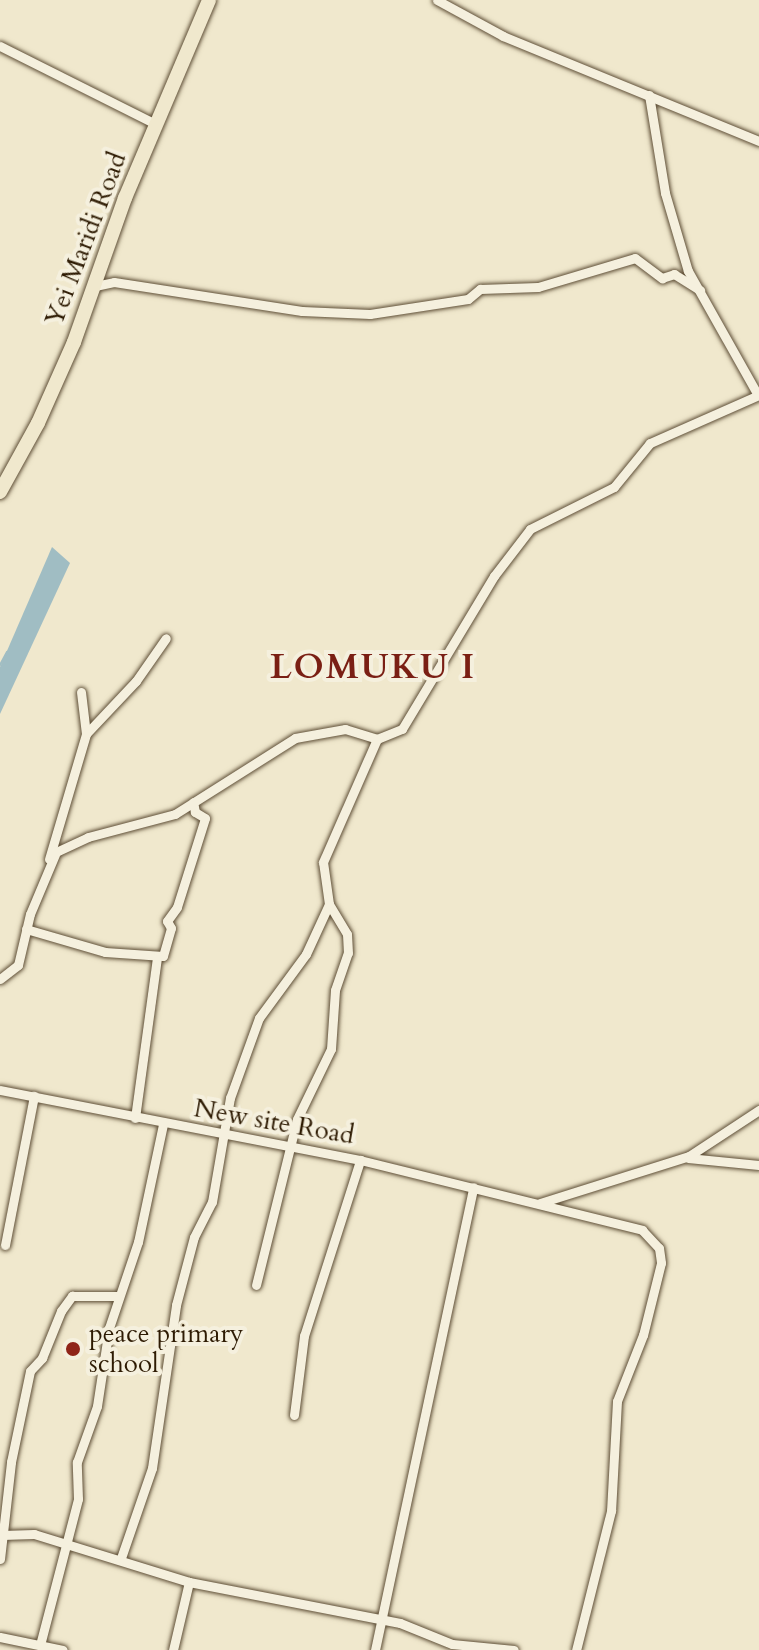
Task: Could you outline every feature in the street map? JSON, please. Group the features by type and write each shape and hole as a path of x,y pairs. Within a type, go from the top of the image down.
{"main road":[{"name":"Yei Maridi Road","path":"0,492 38,423 95,286 156,124 209,0"}],"street":[{"path":"437,0 503,36 759,141"},
{"path":"0,46 156,124"},
{"path":"256,1285 303,1103 331,1049 333,999 348,953 347,934 329,904 323,877 326,847 357,792 377,739 407,722 494,576 530,529 614,487 650,443 759,394 688,271 665,193 649,95"},
{"path":"95,286 114,282 302,311 370,314 468,299 480,289 538,287 635,258 662,278 674,274 700,290"},
{"path":"86,734 136,681 166,638"},
{"path":"0,979 18,965 26,929 86,734 81,692"},
{"path":"48,863 68,844 153,821 193,802 295,738 345,729 377,739"},
{"path":"135,1118 157,958 164,952 171,928 167,921 177,907 205,818 195,812 193,802"},
{"path":"121,1558 152,1468 176,1305 194,1237 212,1202 221,1136 259,1018 306,954 329,904"},
{"path":"26,929 105,952 157,958"},
{"name":"New site Road","path":"0,1090 289,1150 360,1160 642,1230 659,1248 661,1263 643,1335 617,1401 611,1511 576,1650"},
{"path":"5,1245 34,1096"},
{"path":"540,1203 685,1157 759,1110"},
{"path":"40,1645 78,1499 77,1462 97,1406 119,1296 138,1242 163,1124"},
{"path":"685,1157 759,1165"},
{"path":"294,1415 304,1336 360,1160"},
{"path":"375,1650 473,1187"},
{"path":"0,1559 11,1462 30,1371 42,1358 72,1296 119,1296"},
{"path":"2,1535 34,1534 121,1558 189,1582 380,1621 452,1644 514,1650"},
{"path":"173,1650 189,1582"},
{"path":"0,1637 63,1650"}],"water":[{"path":"52,547 70,563 0,714 0,667"}],"waterway":[{"path":"0,665 7,652"}],"place":[{"name":"peace primary school","path":"73,1349"}],"district":[{"name":"LOMUKU I","path":"373,668"}]}
